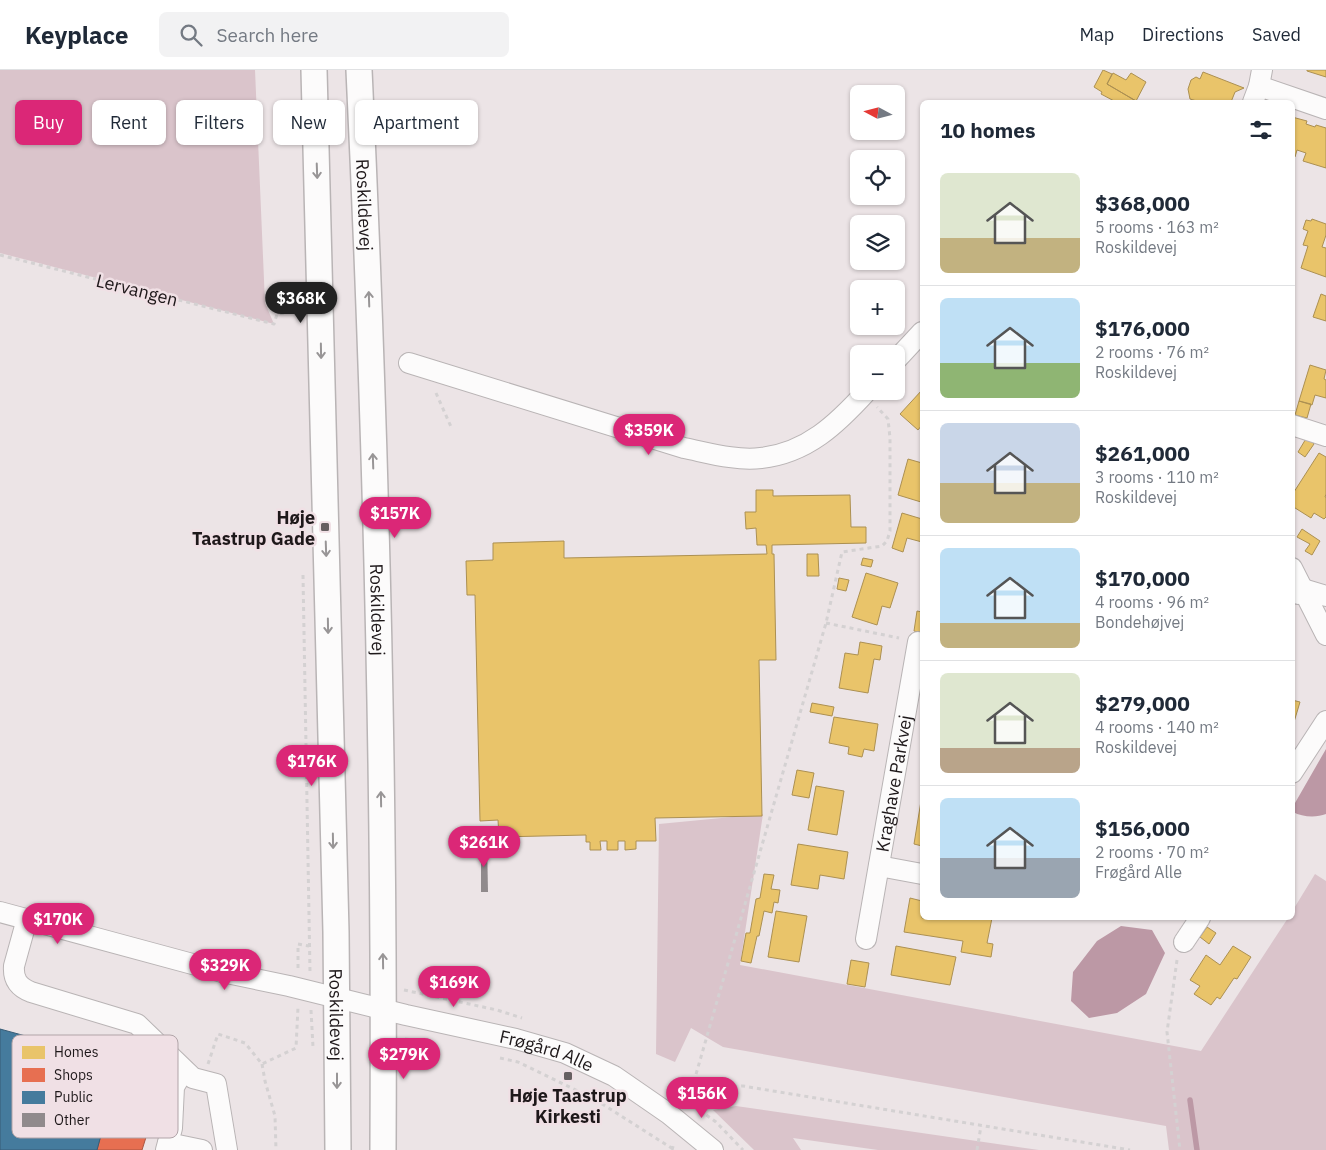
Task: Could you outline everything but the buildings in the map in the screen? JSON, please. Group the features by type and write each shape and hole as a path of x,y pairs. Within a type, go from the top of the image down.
{"main road":[{"name":"Roskildevej","path":"314,70 336,941 338,1150"},
{"name":"Roskildevej","path":"359,70 367,238 380,689 384,1150"}],"street":[{"path":"1258,86 1326,109"},
{"path":"905,350 920,334"},
{"path":"417,365 684,448 726,456 760,458 791,452 815,440 859,400"},
{"path":"1295,426 1326,436"},
{"path":"1295,581 1298,594 1326,635"},
{"path":"1298,594 1326,596"},
{"name":"Kraghave Parkvej","path":"866,939 918,642"},
{"path":"1295,768 1326,720"},
{"name":"Kraghave Parkvej","path":"879,866 920,874"},
{"name":"Frøgård Alle","path":"0,912 222,972 516,1039 565,1053 614,1076 681,1124 713,1150"},
{"path":"27,919 16,956 7,974 30,992 137,1024 148,1035"},
{"path":"1184,942 1193,920"},
{"path":"178,1064 193,1078 216,1084 228,1150"},
{"path":"178,1080 184,1070"},
{"path":"167,1147 202,1150"}],"path":[{"name":"Lervangen","path":"0,255 274,324 277,314 296,311"},
{"path":"296,302 297,321"},
{"path":"417,365 452,429"},
{"path":"499,1057 518,1062 596,1100 672,1150 681,1124 689,1112 688,1102 826,623 842,552 882,546 887,541 890,531 890,438 888,419 873,400"},
{"path":"303,567 310,991 313,1049"},
{"path":"826,623 918,642"},
{"path":"1180,1150 1167,1032 1177,960 1184,942"},
{"path":"384,1010 406,1039 444,1045"},
{"path":"262,1064 296,1048 298,1022"},
{"path":"202,1080 218,1034 245,1043 262,1064 275,1116 276,1150"},
{"path":"688,1102 726,1087 743,1086 1130,1150"},
{"path":"977,1150 981,1126"}],"shaded area":[{"path":"0,70 255,70 256,100 176,100 176,145 258,145 265,303 274,324 0,253"},
{"path":"1326,749 1326,814 1318,816 1301,815 1295,813 1295,803"},
{"path":"763,814 740,965 1201,1051 1287,920 1295,920 1295,907 1315,874 1326,881 1326,1150 1169,1150 1166,1126 723,1047 691,1028 675,1062 656,1054 659,824"},
{"path":"1121,926 1152,930 1165,953 1146,994 1117,1013 1089,1018 1071,1001 1073,972 1097,941"},
{"path":"736,1106 1039,1150 878,1150 793,1138 801,1150 754,1150 713,1110"}],"waterway":[{"path":"1190,1100 1197,1150"}],"place":[{"name":"Høje Taastrup Gade","path":"325,527"},
{"name":"Høje Taastrup Kirkesti","path":"568,1076"}]}
